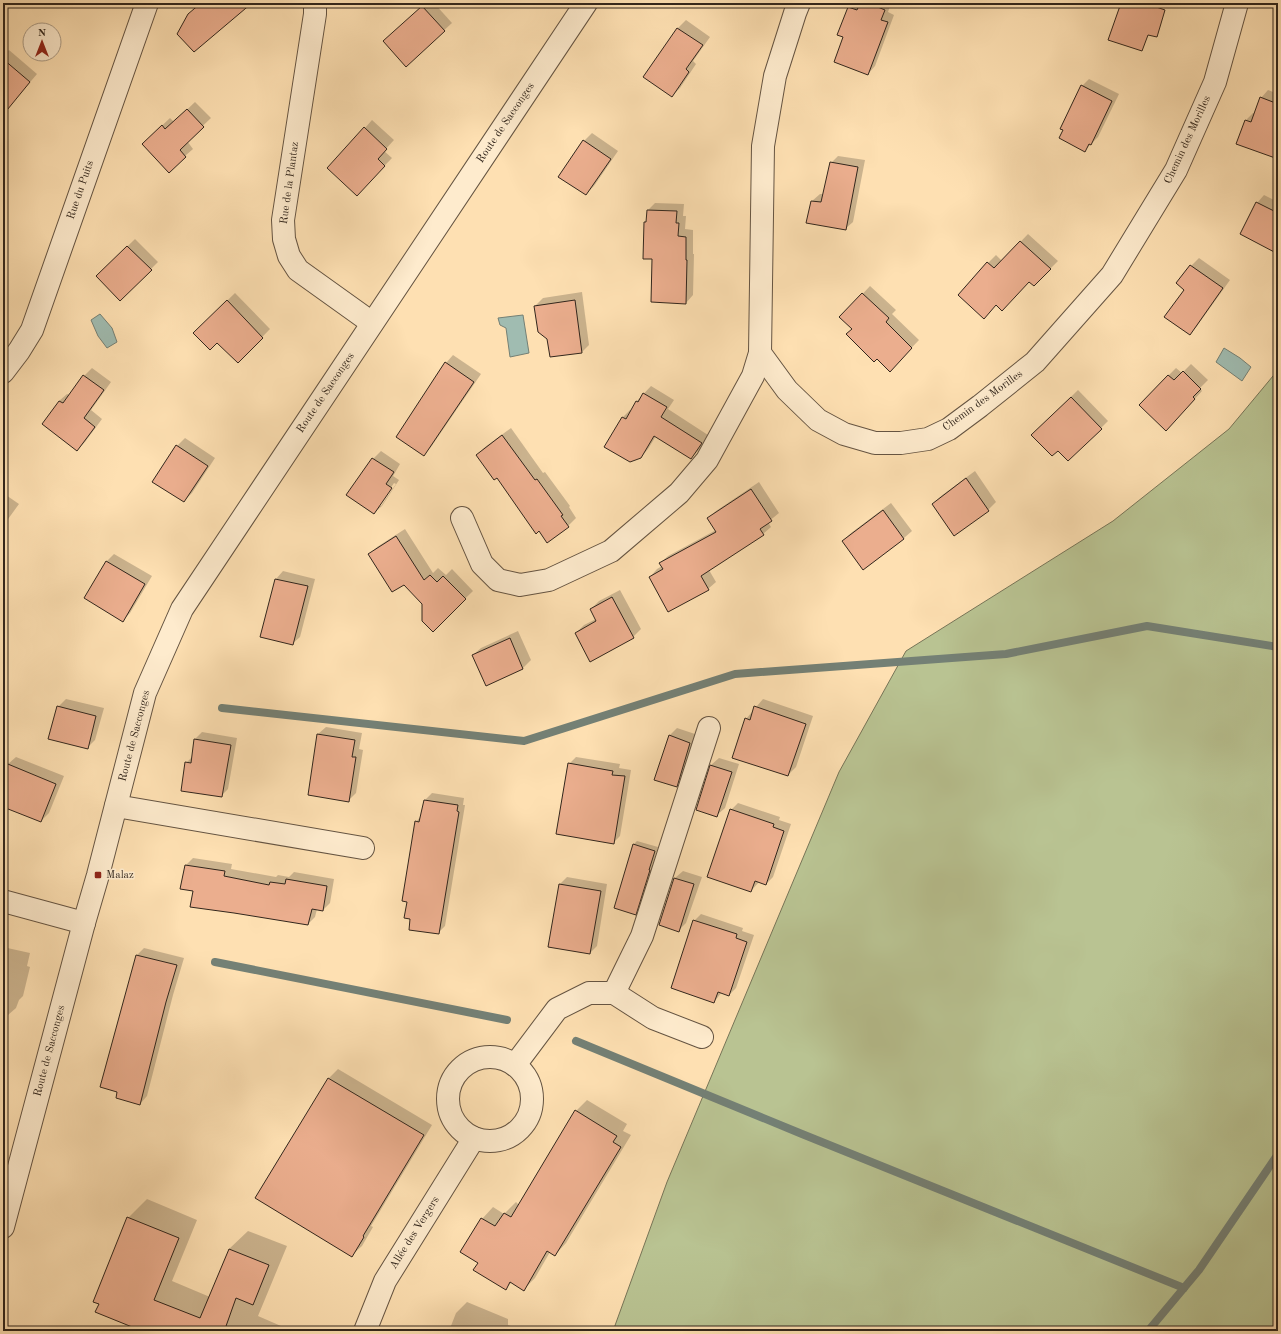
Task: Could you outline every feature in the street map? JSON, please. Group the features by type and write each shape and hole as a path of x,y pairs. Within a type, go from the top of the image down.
{"street":[{"name":"Rue du Puits","path":"3,372 19,351 32,330 147,3"},
{"name":"Rue de la Plantaz","path":"315,3 315,14 283,220 284,239 289,256 298,270 372,323"},
{"name":"Route de Sacconges","path":"3,1227 98,875 145,693 182,609 586,3"},
{"path":"462,518 482,564 498,580 520,585 549,580 611,551 679,493 707,460 753,376 760,353 763,146 775,76 799,3"},
{"name":"Chemin des Morilles","path":"760,353 787,390 818,420 844,434 875,443 900,443 928,439 948,429 980,406 1035,362 1112,276 1176,170 1215,82 1237,3"},
{"path":"614,993 642,936 709,728"},
{"path":"116,806 363,848"},
{"path":"3,901 84,923"},
{"path":"515,1064 557,1009 588,993 614,993 653,1018 702,1037"},
{"path":"496,1057 515,1064 528,1080 530,1087 533,1100 528,1120 513,1135 494,1141 474,1138 458,1126 448,1108 449,1087 459,1070 476,1059 496,1057"},
{"name":"Allée des Vergers","path":"365,1331 385,1281 474,1138"}],"green space":[{"path":"1278,370 1278,1331 613,1331 667,1182 839,772 906,651 1113,521 1229,429"}],"shaded area":[{"path":"100,314 112,328 117,342 107,348 98,336 91,320"},
{"path":"523,315 529,353 510,357 506,328 500,325 498,318"},
{"path":"1224,348 1251,367 1242,381 1216,362"}],"building":[{"path":"201,3 252,3 194,52 177,34 188,14"},
{"path":"860,3 868,3 885,10 881,20 888,22 868,75 834,62 843,37 837,35 848,7 857,10"},
{"path":"1121,3 1145,3 1165,10 1157,37 1148,35 1142,51 1108,40"},
{"path":"422,6 445,31 406,67 383,41"},
{"path":"677,28 703,45 686,69 689,72 672,97 643,77"},
{"path":"3,59 30,82 3,115"},
{"path":"1081,85 1112,101 1091,145 1089,144 1085,152 1059,138 1063,130 1060,129"},
{"path":"1260,97 1278,104 1278,159 1236,144 1245,120 1251,122"},
{"path":"187,109 204,127 180,150 186,157 169,173 142,144 162,125 165,129"},
{"path":"364,127 387,149 378,159 385,166 357,196 327,168"},
{"path":"583,140 611,159 586,195 558,177"},
{"path":"830,162 858,167 846,230 806,223 811,201 821,202"},
{"path":"1256,202 1278,213 1278,254 1240,234"},
{"path":"647,210 677,211 676,223 679,223 678,236 686,237 686,304 651,302 652,259 643,259 644,222 646,222"},
{"path":"1020,241 1051,269 1034,286 1029,282 1002,311 996,305 984,319 958,295 987,262 994,268"},
{"path":"127,246 152,270 120,301 96,276"},
{"path":"1190,265 1223,288 1190,335 1164,317 1184,290 1176,283"},
{"path":"862,293 889,318 886,322 912,348 890,372 877,359 874,362 846,334 852,329 839,317"},
{"path":"227,300 263,338 238,363 217,343 210,350 193,333"},
{"path":"575,300 582,353 550,357 547,339 538,332 534,306"},
{"path":"445,362 474,382 424,456 396,437"},
{"path":"1183,371 1201,389 1193,397 1195,399 1166,431 1139,405 1168,375 1174,380"},
{"path":"83,375 104,390 84,418 95,427 77,451 42,424 59,401 63,403"},
{"path":"643,393 667,407 661,417 702,443 691,459 654,436 641,458 630,462 604,447 622,417 626,419 636,401 638,402"},
{"path":"1071,397 1102,429 1068,461 1058,451 1052,456 1031,435"},
{"path":"502,435 535,480 537,479 563,515 561,516 569,527 547,543 539,531 536,534 497,478 494,480 476,455"},
{"path":"176,445 208,466 184,502 152,482"},
{"path":"372,458 394,472 386,484 392,488 374,514 346,495"},
{"path":"966,478 989,511 954,536 932,504"},
{"path":"751,489 772,521 760,529 764,535 701,576 709,590 668,612 649,577 663,569 659,563 716,532 707,518"},
{"path":"883,510 904,539 863,570 842,541"},
{"path":"396,536 424,580 430,575 437,582 443,576 466,599 433,632 422,621 422,604 404,585 392,592 368,554"},
{"path":"106,561 145,584 123,622 84,598"},
{"path":"275,579 308,586 293,645 260,637"},
{"path":"612,597 634,638 590,662 575,633 596,621 590,609"},
{"path":"510,638 523,669 486,686 472,655"},
{"path":"57,706 96,716 88,749 48,739"},
{"path":"754,706 806,724 788,776 732,758 745,718 750,720"},
{"path":"317,734 355,740 352,757 356,757 349,802 308,795"},
{"path":"669,735 690,743 677,787 654,780"},
{"path":"194,739 231,745 222,797 181,791 185,762 191,763"},
{"path":"3,762 56,784 41,822 3,807"},
{"path":"568,763 613,771 612,775 625,776 614,844 556,834"},
{"path":"710,765 732,772 717,817 696,810"},
{"path":"424,800 458,805 457,811 459,812 439,934 409,930 410,919 404,918 407,902 402,901 415,821 419,822"},
{"path":"730,809 774,824 773,827 784,831 766,885 755,881 751,892 707,877"},
{"path":"633,844 655,851 636,915 614,908"},
{"path":"185,865 225,871 224,876 269,885 270,882 285,884 286,879 327,886 323,911 312,909 308,925 190,907 193,891 180,889"},
{"path":"674,878 694,884 679,932 659,925"},
{"path":"559,884 601,891 590,954 548,947"},
{"path":"693,920 737,934 736,938 747,942 729,996 718,992 714,1003 671,988"},
{"path":"136,955 177,965 140,1105 116,1098 117,1092 100,1087"},
{"path":"328,1078 424,1135 363,1236 364,1237 352,1257 255,1198"},
{"path":"575,1110 617,1136 613,1142 621,1147 555,1256 547,1251 524,1291 510,1282 506,1290 473,1270 478,1263 460,1252 481,1218 495,1226 504,1213 511,1217"},
{"path":"127,1217 179,1238 154,1300 200,1318 229,1249 269,1265 253,1305 236,1298 225,1329 229,1331 142,1331 95,1312 99,1304 93,1302"}],"waterway":[{"path":"222,708 524,741 735,674 1006,654 1147,626 1278,647"},
{"path":"215,962 507,1020"},
{"path":"576,1041 1184,1288"},
{"path":"1148,1331 1199,1270 1278,1154"}],"place":[{"name":"Malaz","path":"98,875"}]}
